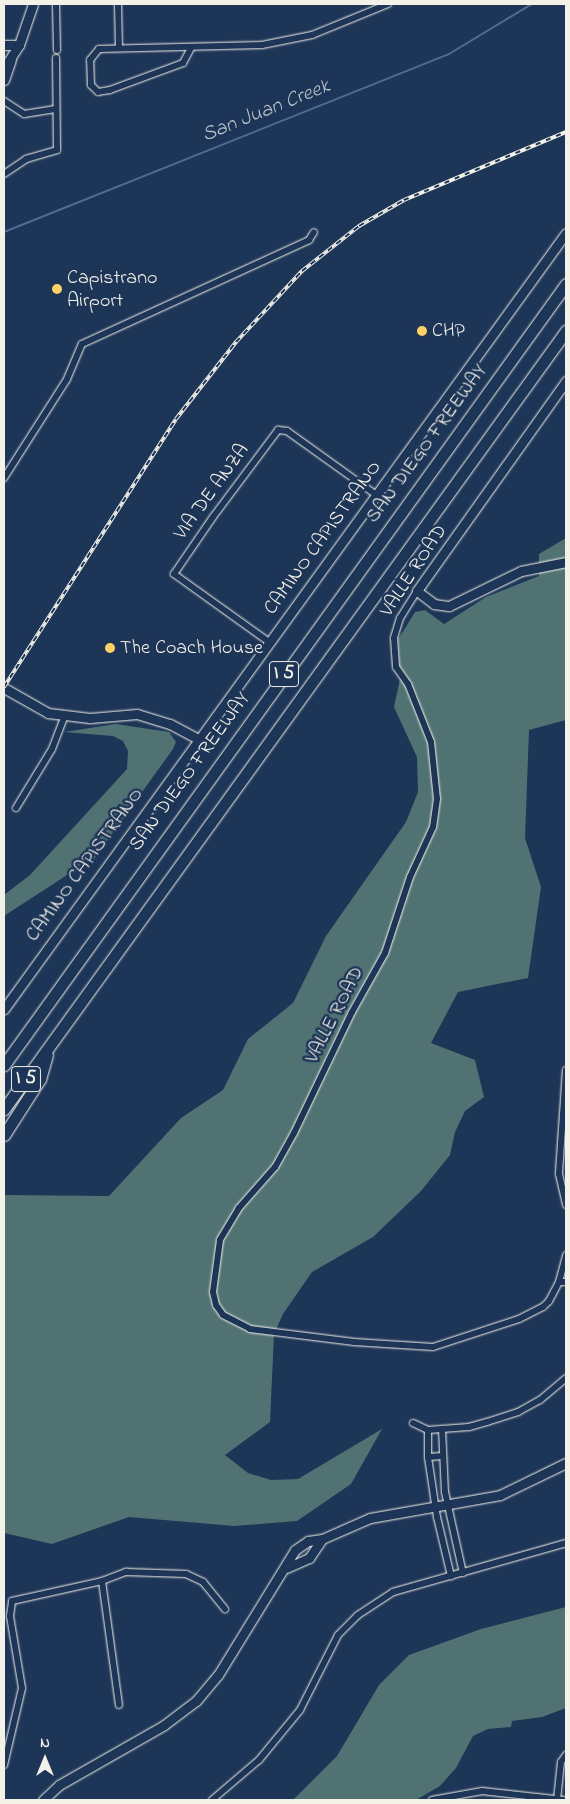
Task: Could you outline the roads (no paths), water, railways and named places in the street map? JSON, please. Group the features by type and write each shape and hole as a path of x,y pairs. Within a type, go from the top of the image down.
{"highway":[{"name":"SAN DIEGO FREEWAY","path":"4,1065 566,284"},
{"name":"I 5","path":"4,1109 566,331"},
{"path":"4,1135 40,1079 48,1049"}],"street":[{"path":"4,80 19,45 33,4"},
{"path":"56,4 57,50"},
{"path":"118,4 119,48"},
{"path":"191,48 183,63 103,92 93,90 90,80 91,54 99,49 191,48 262,45 289,41 312,35 388,4"},
{"path":"4,45 19,45"},
{"path":"4,174 26,159 57,150 56,58"},
{"path":"4,68 11,60"},
{"path":"4,101 24,114 56,109"},
{"path":"4,478 67,379 82,344 309,240 314,232"},
{"name":"CAMINO CAPISTRANO","path":"4,1009 375,494 566,233"},
{"name":"VALLE ROAD","path":"566,382 417,591 400,618 394,638 396,667 408,684 430,742 437,799 433,827 410,877 385,953 352,1012 294,1133 275,1167 239,1208 220,1240 214,1292 216,1305 223,1315 250,1328 424,1347 527,1316 549,1301 558,1282 566,1255"},
{"name":"VIA DE ANZA","path":"270,642 174,574 213,517 278,430 287,431 375,494"},
{"path":"417,591 434,604 449,606 521,571 566,562"},
{"path":"4,688 33,707 64,717 137,714 170,724 198,739"},
{"path":"16,808 52,749 64,717"},
{"path":"566,1070 558,1174 566,1205"},
{"path":"558,1282 566,1282"},
{"path":"413,1423 428,1430 469,1427 518,1412 556,1388 566,1378"},
{"path":"442,1428 447,1504 463,1573"},
{"path":"428,1430 428,1457 451,1576"},
{"path":"428,1457 443,1456"},
{"path":"43,1800 59,1786 164,1725 196,1701 218,1675 263,1598 286,1568 299,1545 322,1539 370,1518 500,1494 566,1463"},
{"path":"286,1568 309,1558 322,1539"},
{"path":"212,1800 259,1760 300,1710 338,1635 358,1614 393,1592 566,1543"},
{"path":"445,1552 457,1549"},
{"path":"4,1765 22,1688 10,1616 12,1601 102,1581 126,1572 186,1574 203,1582 225,1609"},
{"path":"102,1581 119,1705"},
{"path":"557,1800 561,1762 566,1756"},
{"path":"432,1800 482,1791 564,1800"}],"waterway":[{"name":"San Juan Creek","path":"4,232 449,54 532,4"}],"railway":[{"path":"4,687 176,419 236,342 302,271 359,226 404,200 566,132"}],"place":[{"name":"Capistrano Airport","path":"57,289"},
{"name":"CHP","path":"422,331"},
{"name":"The Coach House","path":"110,648"}]}
